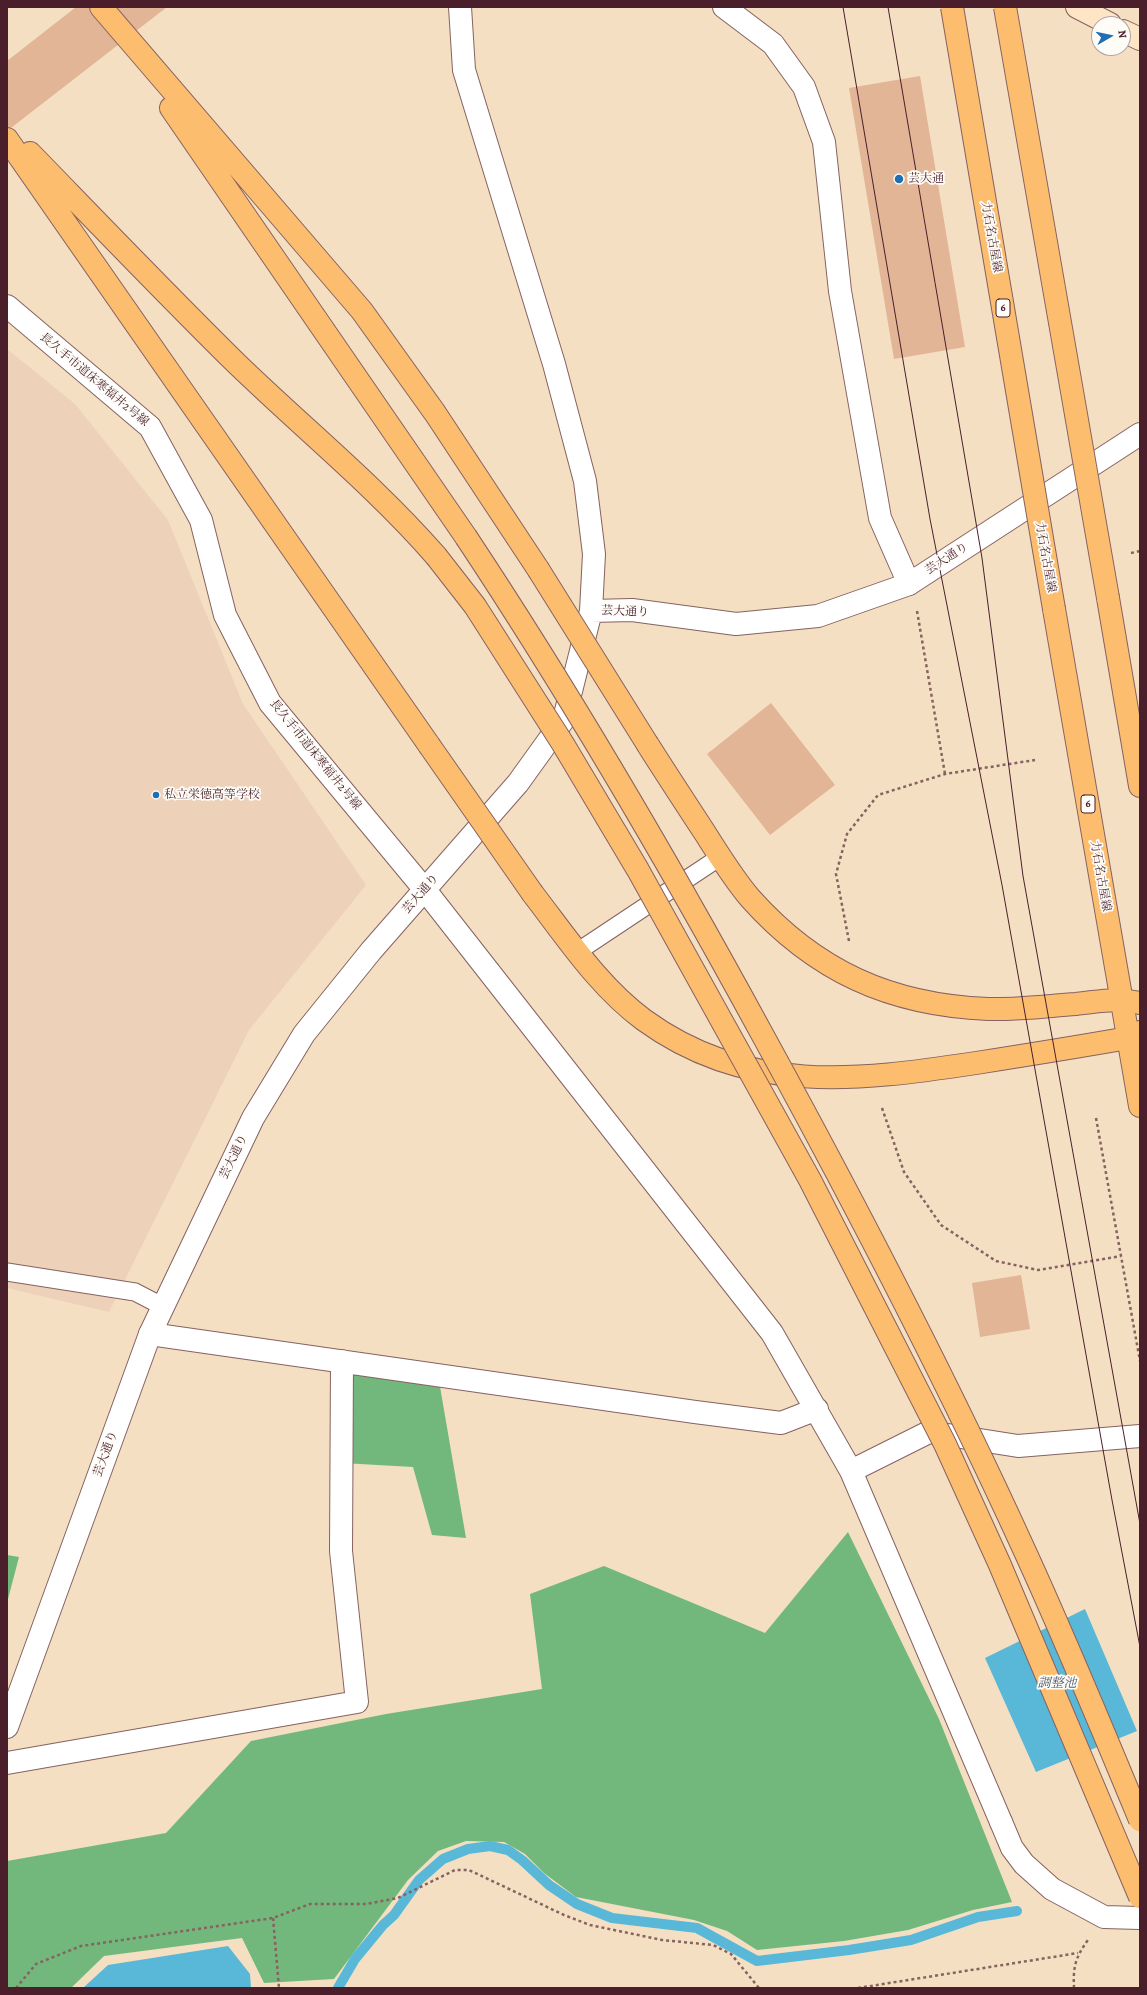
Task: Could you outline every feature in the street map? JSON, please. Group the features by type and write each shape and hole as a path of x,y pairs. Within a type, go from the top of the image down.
{"main road":[{"name":"力石名古屋線","path":"952,7 1054,609 1131,1001 1140,1106"},
{"path":"1005,7 1140,786"},
{"path":"1077,7 1094,16"},
{"path":"104,10 529,631 665,858 832,1162 908,1309 1023,1546 1140,1820"},
{"path":"104,10 362,311 435,413 538,569 720,857 749,896 780,930 816,957 856,980 899,996 944,1006 990,1009 1037,1008 1131,1001"},
{"path":"7,130 237,363 374,490 410,526 436,556 475,606 563,744 642,877 814,1187 945,1444 1000,1565 1140,1897"},
{"path":"7,139 533,894 577,952 609,989 643,1019 680,1044 718,1061 766,1073 808,1078 857,1077 910,1073 1134,1035"}],"street":[{"path":"460,7 464,70 554,364 586,481 594,554 591,611"},
{"path":"724,7 773,44 804,87 824,142 840,291 880,518 909,584"},
{"name":"長久手市道床寒福井2号線","path":"7,306 150,427 200,520 225,615 270,703 425,890 772,1333 817,1409 851,1471 1012,1848 1024,1864 1052,1889 1104,1917"},
{"name":"芸大通り","path":"7,1727 150,1334 162,1306 253,1118 304,1034 372,951 518,782 564,719 591,611 632,610 736,624 818,616 909,584 1140,434"},
{"path":"150,1334 781,1423 817,1409"},
{"path":"7,1764 357,1702 342,1551 342,1361"},
{"path":"851,1471 929,1432 1018,1446 1140,1436"},
{"path":"1104,1917 1140,1918"}],"lane":[{"path":"577,952 720,857"},
{"path":"7,1272 135,1292 162,1306"}],"path":[{"path":"1131,553 1140,551"},
{"path":"917,609 945,774"},
{"path":"850,948 836,874 847,834 878,795 945,774 1035,760"},
{"path":"882,1108 904,1172 942,1225 996,1262 1038,1270 1121,1256"},
{"path":"1096,1118 1140,1361"},
{"path":"16,1988 36,1964 81,1946 273,1918 310,1904 366,1904 398,1898 455,1870 469,1870 564,1915 590,1924 662,1940 713,1945 731,1954 759,1988"},
{"path":"1074,1988 1074,1969 1078,1953 1104,1917"},
{"path":"273,1918 279,1988"},
{"path":"858,1988 1078,1953"}],"shaded area":[{"name":"私立栄徳高等学校","path":"7,349 75,404 168,520 243,704 366,885 249,1030 109,1312 7,1288"}],"green space":[{"path":"342,1361 438,1375 466,1538 432,1535 413,1467 342,1463"},
{"path":"848,1532 939,1719 1012,1902 973,1910 908,1930 844,1941 757,1950 727,1931 694,1920 576,1897 544,1873 525,1854 504,1842 466,1841 438,1851 408,1880 334,1979 264,1983 242,1938 104,1956 71,1988 7,1988 7,1861 166,1833 251,1741 386,1714 542,1689 530,1594 604,1566 765,1633"},
{"path":"7,1555 19,1557 7,1603"}],"water":[{"name":"調整池","path":"1085,1609 1137,1731 1036,1772 985,1658"},
{"path":"228,1946 250,1974 251,1988 83,1988 108,1965"}],"building":[{"path":"76,7 167,7 7,131 7,61"},
{"path":"920,76 965,347 894,359 849,88"},
{"path":"771,703 835,785 770,835 707,754"},
{"path":"1021,1275 1030,1329 980,1337 972,1283"}],"waterway":[{"path":"338,1988 355,1959 383,1925 394,1915 419,1880 443,1859 468,1849 490,1846 508,1850 522,1860 549,1885 577,1904 612,1918 697,1928 757,1961 849,1950 911,1940 978,1917 1017,1911"}],"tram line":[{"path":"843,7 930,519 1002,885 1112,1500 1140,1647"},
{"path":"888,7 982,558 1023,876 1140,1524"}],"place":[{"name":"芸大通","path":"899,179"},
{"name":"私立栄徳高等学校","path":"156,795"}]}
